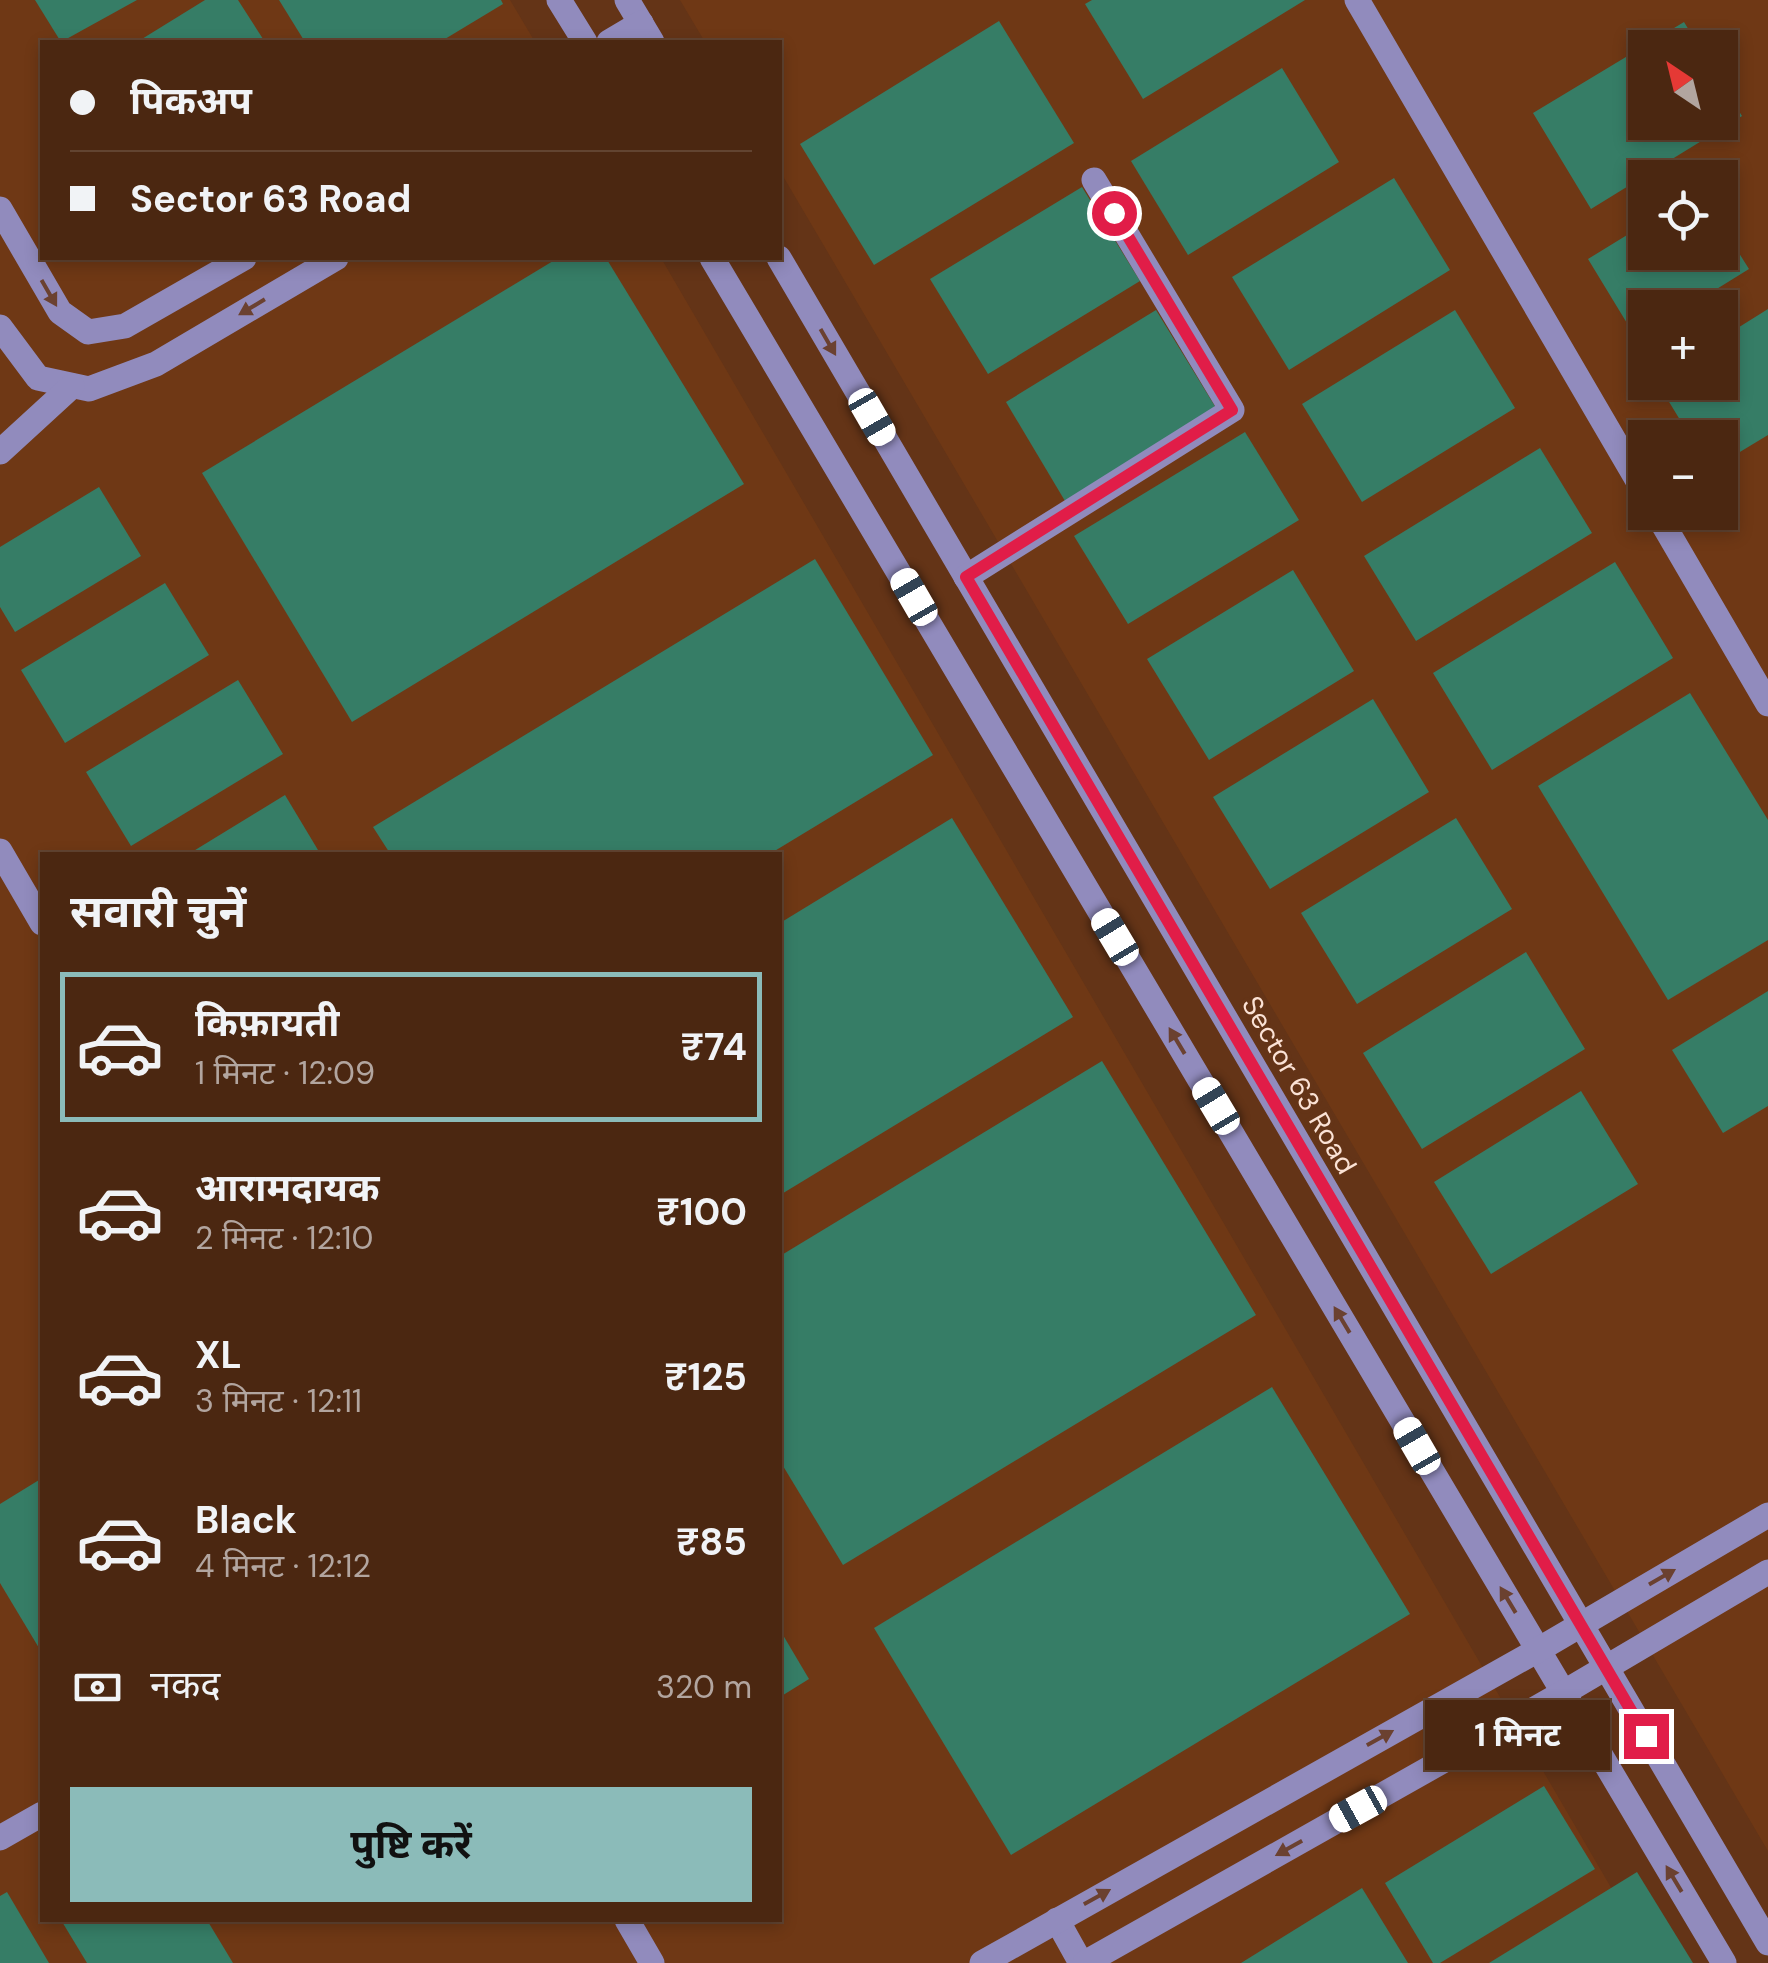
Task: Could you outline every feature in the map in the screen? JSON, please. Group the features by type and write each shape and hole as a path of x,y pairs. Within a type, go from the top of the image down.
{"street":[{"path":"560,0 583,40"},
{"path":"618,40 647,33 627,0"},
{"path":"1357,0 1628,464"},
{"path":"966,577 1232,410 1094,180"},
{"path":"0,209 60,312 88,332 125,326 240,260"},
{"path":"0,327 38,378 88,390 156,364 333,260"},
{"path":"713,260 1724,1963"},
{"name":"Sector 63 Road","path":"780,260 1768,1943"},
{"path":"0,452 72,386"},
{"path":"1666,530 1768,704"},
{"path":"0,851 40,920"},
{"path":"982,1963 1538,1650 1768,1515"},
{"path":"1057,1920 1083,1963 1563,1693 1768,1572"},
{"path":"0,1838 40,1815"},
{"path":"628,1922 652,1963"}],"shaded area":[{"path":"0,0 510,0 534,40 40,40 40,260 662,260 1655,1963 0,1963"},
{"path":"680,0 1768,0 1768,1851 782,174 782,40 704,40"}],"building":[{"path":"35,0 137,0 65,40 60,40"},
{"path":"205,0 238,0 264,40 140,40"},
{"path":"279,0 501,0 503,4 443,40 304,40"},
{"path":"1092,0 1305,0 1143,99 1085,4"},
{"path":"999,21 1074,143 874,265 800,144"},
{"path":"1684,22 1689,30 1671,30"},
{"path":"1628,56 1628,140 1703,140 1671,160 1628,160 1628,186 1591,209 1533,113"},
{"path":"1282,68 1339,162 1188,255 1131,161"},
{"path":"1394,178 1450,270 1289,370 1232,277"},
{"path":"1082,187 1140,281 988,374 930,279"},
{"path":"1628,234 1628,270 1738,270 1738,252 1749,269 1715,290 1628,290 1628,325 1588,259"},
{"path":"555,260 607,260 744,484 352,722 202,473"},
{"path":"1768,309 1768,435 1738,453 1738,420 1680,420 1668,400 1738,400 1738,328"},
{"path":"1156,310 1216,408 1065,501 1006,402"},
{"path":"1455,310 1515,408 1362,502 1302,404"},
{"path":"1245,432 1299,520 1128,624 1074,536"},
{"path":"1540,448 1592,533 1416,641 1364,556"},
{"path":"99,487 141,556 15,632 0,607 0,547"},
{"path":"815,559 933,755 773,852 389,852 373,827"},
{"path":"1615,562 1673,658 1492,770 1433,673"},
{"path":"1293,570 1354,671 1209,760 1147,659"},
{"path":"165,583 209,655 65,743 21,670"},
{"path":"238,680 283,754 131,846 86,772"},
{"path":"1690,693 1768,820 1768,940 1668,1000 1538,786"},
{"path":"1373,699 1429,792 1270,889 1213,797"},
{"path":"285,795 319,852 192,852"},
{"path":"952,818 1073,1017 782,1194 782,922"},
{"path":"1456,818 1512,909 1357,1004 1301,913"},
{"path":"1526,952 1585,1049 1422,1149 1363,1053"},
{"path":"1768,991 1768,1106 1723,1133 1672,1050"},
{"path":"1102,1061 1256,1315 843,1565 782,1464 782,1255"},
{"path":"1581,1091 1638,1184 1491,1274 1434,1182"},
{"path":"1272,1387 1410,1614 1011,1855 874,1628"},
{"path":"39,1480 40,1650 0,1583 0,1504"},
{"path":"782,1633 809,1679 782,1696"},
{"path":"1544,1786 1595,1869 1440,1963 1433,1963 1385,1883"},
{"path":"1637,1872 1693,1963 1489,1963"},
{"path":"1362,1888 1408,1963 1241,1963"},
{"path":"7,1892 49,1963 0,1963 0,1896"},
{"path":"62,1922 208,1922 233,1963 87,1963"}],"route":[{"path":"1114,213 1232,410 966,577 1646,1736"}]}
